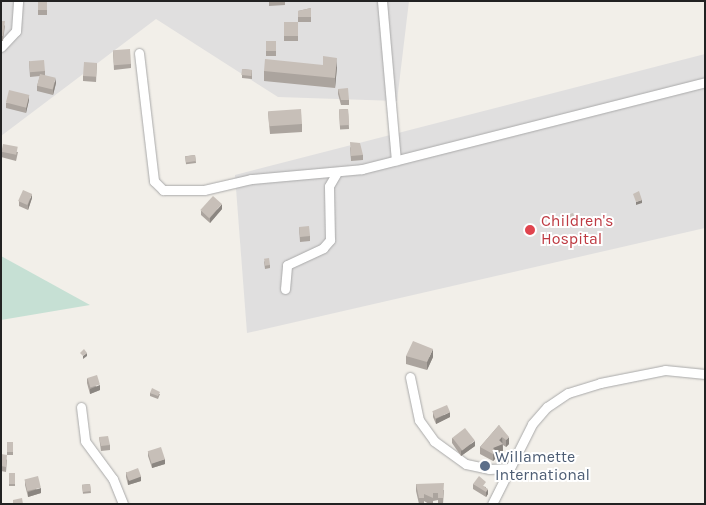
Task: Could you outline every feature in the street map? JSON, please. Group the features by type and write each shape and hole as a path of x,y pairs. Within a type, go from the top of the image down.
{"street":[{"path":"1,47 16,31 18,1"},
{"path":"382,1 396,160"},
{"path":"139,53 154,181 158,188 204,190 251,179 336,174 705,82"},
{"path":"285,289 286,265 323,248 330,240 328,186 336,174"},
{"path":"492,504 532,424 547,407 568,393 600,383 665,370 705,374"},
{"path":"410,377 419,420 434,441 466,464 488,469 510,468"},
{"path":"81,407 85,441 113,479 123,504"}],"shaded area":[{"path":"1,1 409,1 397,101 278,97 156,19 1,136"},
{"path":"705,54 705,228 247,333 235,175"}],"green space":[{"path":"1,256 90,305 1,320"}],"building":[{"path":"38,1 47,1 47,10 38,10"},
{"path":"311,8 311,17 298,17 298,11"},
{"path":"1,21 5,21 3,36 1,36"},
{"path":"284,22 298,22 298,36 284,36"},
{"path":"266,41 276,41 276,51 266,51"},
{"path":"130,49 131,64 114,65 113,50"},
{"path":"323,56 337,58 335,78 264,71 265,59 323,65"},
{"path":"44,60 45,71 30,72 29,61"},
{"path":"84,62 97,63 96,77 83,76"},
{"path":"242,69 252,70 251,76 241,75"},
{"path":"40,74 56,78 53,90 37,86"},
{"path":"348,88 349,100 341,100 338,89"},
{"path":"9,90 29,95 26,108 6,103"},
{"path":"301,109 302,124 269,126 268,111"},
{"path":"348,109 349,125 340,126 339,110"},
{"path":"350,142 360,143 363,155 351,156"},
{"path":"3,144 18,147 16,155 1,152"},
{"path":"195,155 196,161 186,162 185,157"},
{"path":"23,190 32,194 27,205 18,201"},
{"path":"639,191 642,200 636,202 633,194"},
{"path":"213,196 222,204 209,218 200,210"},
{"path":"573,213 575,219 566,221 564,216"},
{"path":"531,223 534,230 530,232 526,225"},
{"path":"309,226 310,236 300,237 299,227"},
{"path":"269,258 270,265 265,266 264,259"},
{"path":"413,341 433,349 427,362 406,356"},
{"path":"84,349 87,353 83,356 80,353"},
{"path":"97,375 100,385 90,387 87,378"},
{"path":"152,388 160,392 158,396 150,393"},
{"path":"447,405 450,412 435,419 432,411"},
{"path":"499,425 509,437 506,440 502,437 499,440 503,444 493,448 496,451 493,454 480,447"},
{"path":"465,428 475,441 462,450 452,438"},
{"path":"108,436 110,445 101,446 99,437"},
{"path":"7,442 13,442 13,452 7,452"},
{"path":"161,447 165,459 152,464 148,451"},
{"path":"1,454 7,455 6,467 1,466"},
{"path":"138,468 141,476 129,481 126,473"},
{"path":"9,473 15,473 15,484 9,484"},
{"path":"38,476 41,488 27,491 24,479"},
{"path":"479,476 486,482 483,486 488,489 486,492 473,484"},
{"path":"444,483 443,498 438,498 438,493 433,493 433,498 424,494 424,498 419,498 416,484"},
{"path":"90,484 91,491 83,492 82,485"},
{"path":"22,498 23,504 13,504 13,500"}],"place":[{"name":"Children's Hospital","path":"530,230"},
{"name":"Willamette International","path":"485,466"}]}
